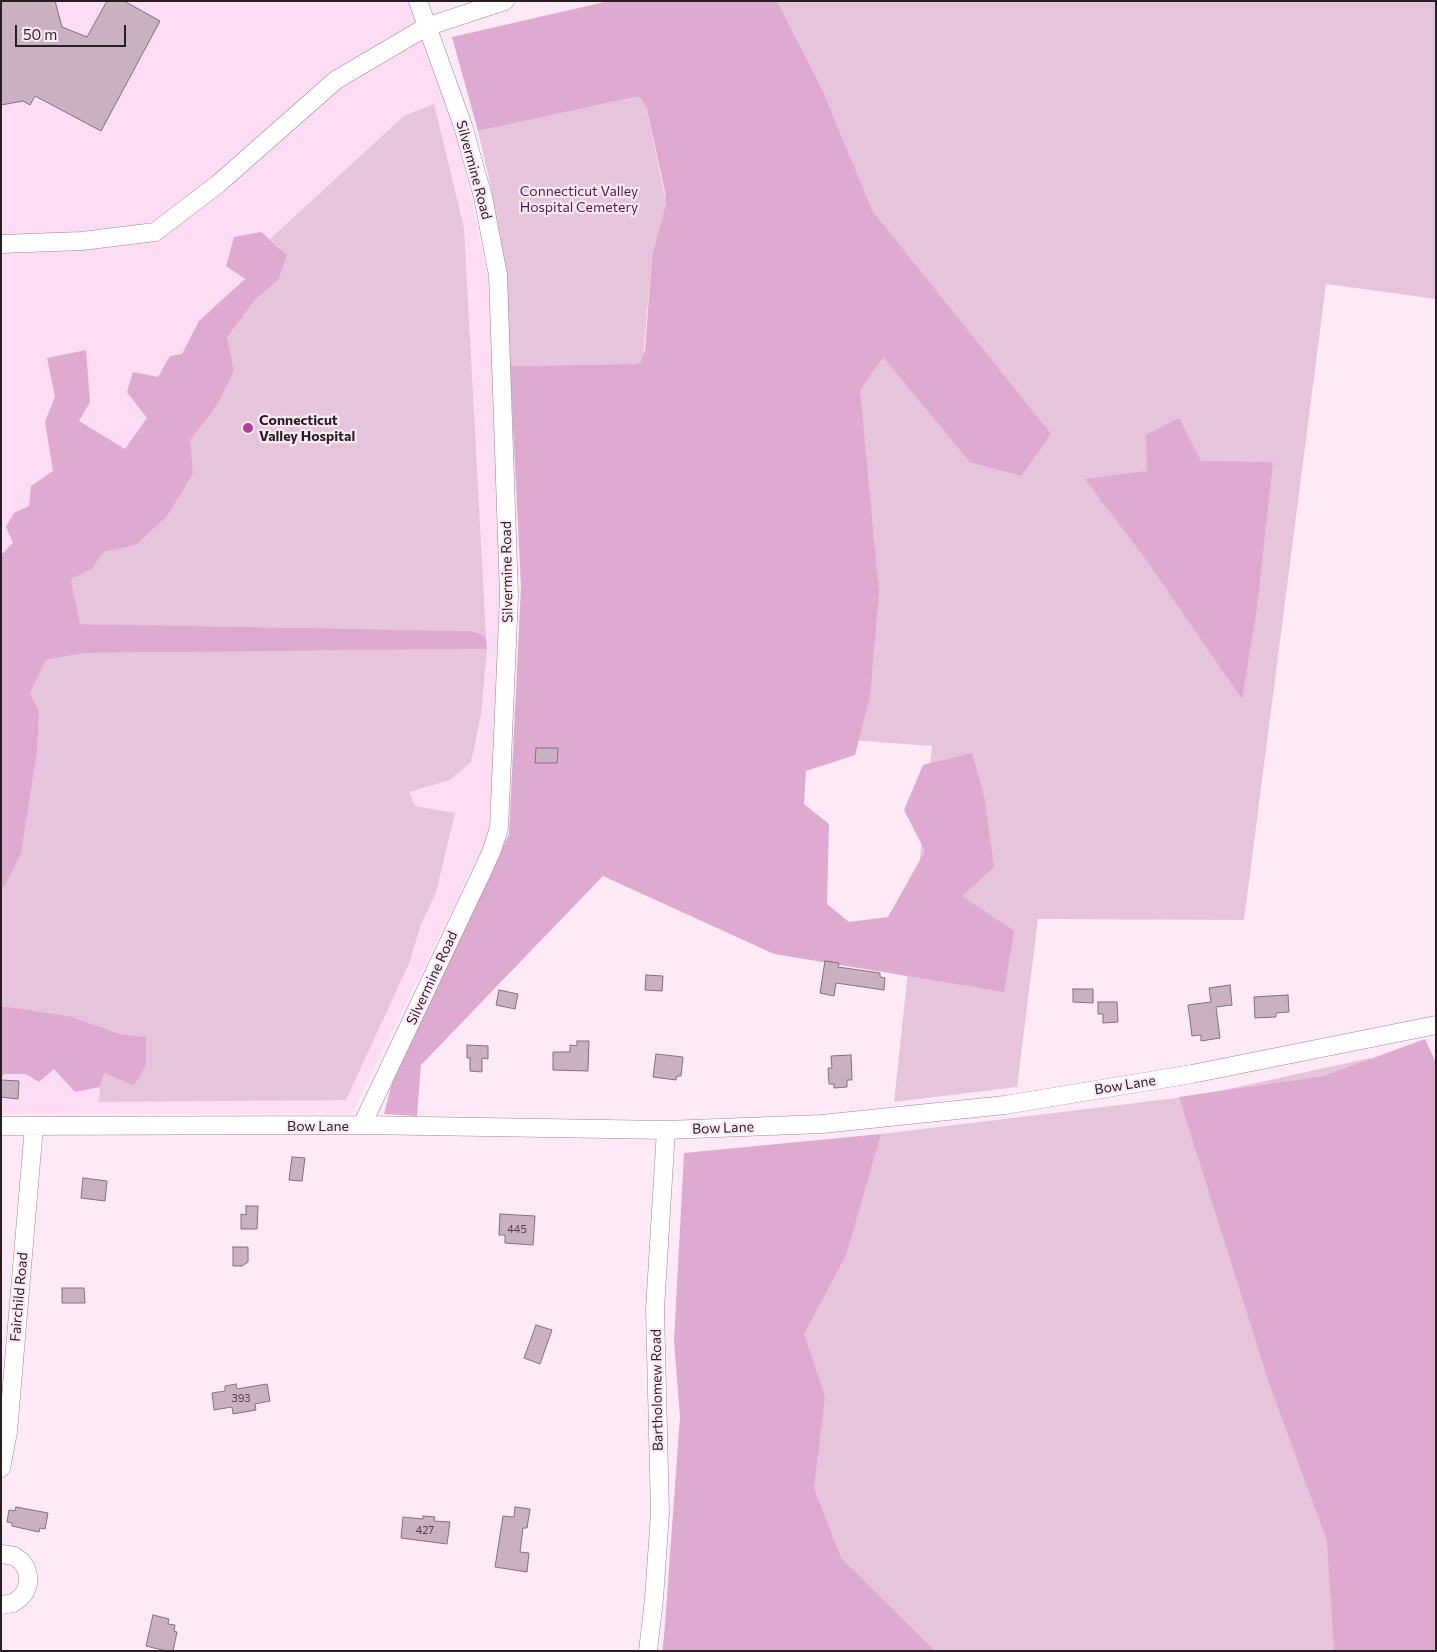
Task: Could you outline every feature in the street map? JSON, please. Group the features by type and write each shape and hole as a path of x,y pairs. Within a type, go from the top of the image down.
{"street":[{"name":"Silvermine Road","path":"362,1126 483,870 499,828 509,596 498,275 483,198 463,126 418,1"},
{"path":"1,244 82,242 155,232 218,184 336,80 426,27 505,1"},
{"name":"Bow Lane","path":"1,1126 362,1126 666,1130 822,1124 1005,1105 1192,1074 1436,1025"},
{"name":"Fairchild Road","path":"1,1468 8,1432 34,1126"},
{"name":"Bartholomew Road","path":"648,1651 660,1513 655,1309 666,1130"},
{"path":"1,1554 14,1556 21,1561 26,1568 28,1584 20,1598 13,1603 1,1605"}],"shaded area":[{"name":"Connecticut Valley Hospital","path":"1,1 408,1 452,114 488,277 502,578 489,834 352,1113 1,1114"},
{"path":"609,1 777,1 823,91 873,212 1051,434 1021,476 970,462 883,357 860,390 879,593 870,696 855,755 806,771 804,804 829,824 827,904 849,922 888,917 925,851 904,810 923,765 972,753 985,800 994,867 962,896 1014,931 1004,992 774,954 603,876 421,1065 417,1116 384,1114 393,1079 509,834 521,586 510,366 636,364 641,362 645,350 652,256 666,204 647,110 642,99 637,97 631,98 478,131 452,37"},
{"path":"261,232 287,255 279,279 255,300 227,338 234,371 218,404 190,440 193,474 167,516 136,545 103,552 92,569 71,579 80,624 472,631 486,637 487,649 84,653 46,660 30,693 39,711 37,753 21,854 5,886 1,888 1,555 13,543 6,527 14,513 29,506 31,486 53,471 45,422 55,397 47,358 86,350 90,402 79,421 125,449 147,418 127,392 133,372 158,377 170,356 182,354 199,321 245,279 226,266 234,237"},
{"path":"1179,418 1201,461 1273,462 1257,608 1242,699 1147,561 1085,479 1147,471 1146,435"},
{"path":"1,1006 69,1016 120,1034 146,1037 146,1065 134,1086 104,1073 100,1087 75,1092 54,1069 39,1082 26,1074 4,1074 1,1078"},
{"path":"1425,1039 1436,1063 1436,1651 1334,1651 1327,1541 1269,1383 1179,1097 1324,1076"},
{"path":"881,1134 846,1255 804,1334 825,1397 814,1488 841,1558 935,1651 663,1651 680,1417 674,1341 684,1153"}],"green space":[{"path":"777,1 1436,1 1436,299 1326,284 1244,920 1038,919 1017,1087 894,1102 932,746 822,738 877,218 823,91"},
{"name":"Connecticut Valley Hospital Cemetery","path":"636,97 642,99 646,107 666,201 664,215 652,255 643,360 636,364 510,366 497,223 478,131"},
{"path":"434,104 464,228 486,637 472,631 80,624 71,579 92,569 102,552 136,545 167,516 193,474 189,440 218,404 234,371 227,339 255,300 279,279 287,255 270,239 404,116"},
{"path":"487,649 481,714 471,762 450,780 409,792 415,806 455,813 436,892 420,927 410,961 346,1100 99,1102 100,1087 104,1073 134,1086 146,1037 120,1034 69,1016 1,1006 1,888 5,886 21,854 37,753 39,711 30,693 46,660 84,653"},
{"path":"1370,1058 1436,1651 662,1651 672,1584 881,1134 1177,1098 1224,1090"}],"building":[{"path":"1,1 55,1 62,27 87,37 107,1 124,1 160,21 101,131 35,96 30,105 23,101 1,105"},
{"path":"536,748 558,748 557,763 535,763"},
{"path":"825,961 839,963 838,967 880,973 880,977 885,978 884,990 836,983 834,996 820,993"},
{"path":"646,975 663,976 662,991 645,990"},
{"path":"1230,985 1232,1005 1216,1007 1220,1038 1201,1041 1201,1035 1192,1036 1188,1005 1211,1002 1209,988"},
{"path":"1073,989 1093,989 1093,1003 1073,1002"},
{"path":"499,990 518,994 515,1009 496,1005"},
{"path":"1288,995 1289,1012 1276,1013 1276,1017 1255,1018 1254,997"},
{"path":"1098,1002 1117,1002 1118,1022 1103,1023 1103,1014 1098,1014"},
{"path":"577,1041 589,1041 588,1071 553,1070 553,1052 570,1052 570,1045 577,1046"},
{"path":"467,1045 488,1046 488,1059 482,1058 482,1072 470,1071"},
{"path":"656,1054 683,1057 681,1076 677,1076 676,1080 653,1077"},
{"path":"851,1055 852,1080 847,1080 847,1087 834,1088 834,1084 829,1084 828,1068 832,1068 831,1056"},
{"path":"1,1080 19,1081 18,1099 1,1097"},
{"path":"292,1157 305,1158 302,1181 289,1180"},
{"path":"83,1178 107,1181 105,1201 81,1198"},
{"path":"246,1206 258,1206 257,1229 241,1229 241,1214 246,1215"},
{"path":"500,1214 535,1216 533,1245 505,1243 505,1235 499,1235"},
{"path":"233,1247 248,1247 248,1262 242,1266 233,1266"},
{"path":"62,1288 84,1288 85,1303 62,1303"},
{"path":"536,1325 552,1330 540,1364 524,1358"},
{"path":"236,1384 237,1389 267,1384 270,1401 255,1404 256,1410 233,1414 232,1407 214,1410 212,1393 225,1391 225,1386"},
{"path":"16,1507 48,1513 45,1529 40,1528 39,1532 12,1526 12,1523 7,1522 9,1510 15,1511"},
{"path":"515,1507 530,1509 527,1528 523,1528 520,1552 529,1553 527,1572 495,1567 503,1516 514,1517"},
{"path":"423,1516 435,1517 434,1521 450,1522 447,1544 401,1538 403,1517 423,1519"},
{"path":"153,1615 169,1619 168,1624 175,1625 174,1631 177,1632 173,1651 146,1646"}],"place":[{"name":"Connecticut Valley Hospital","path":"248,428"}]}
